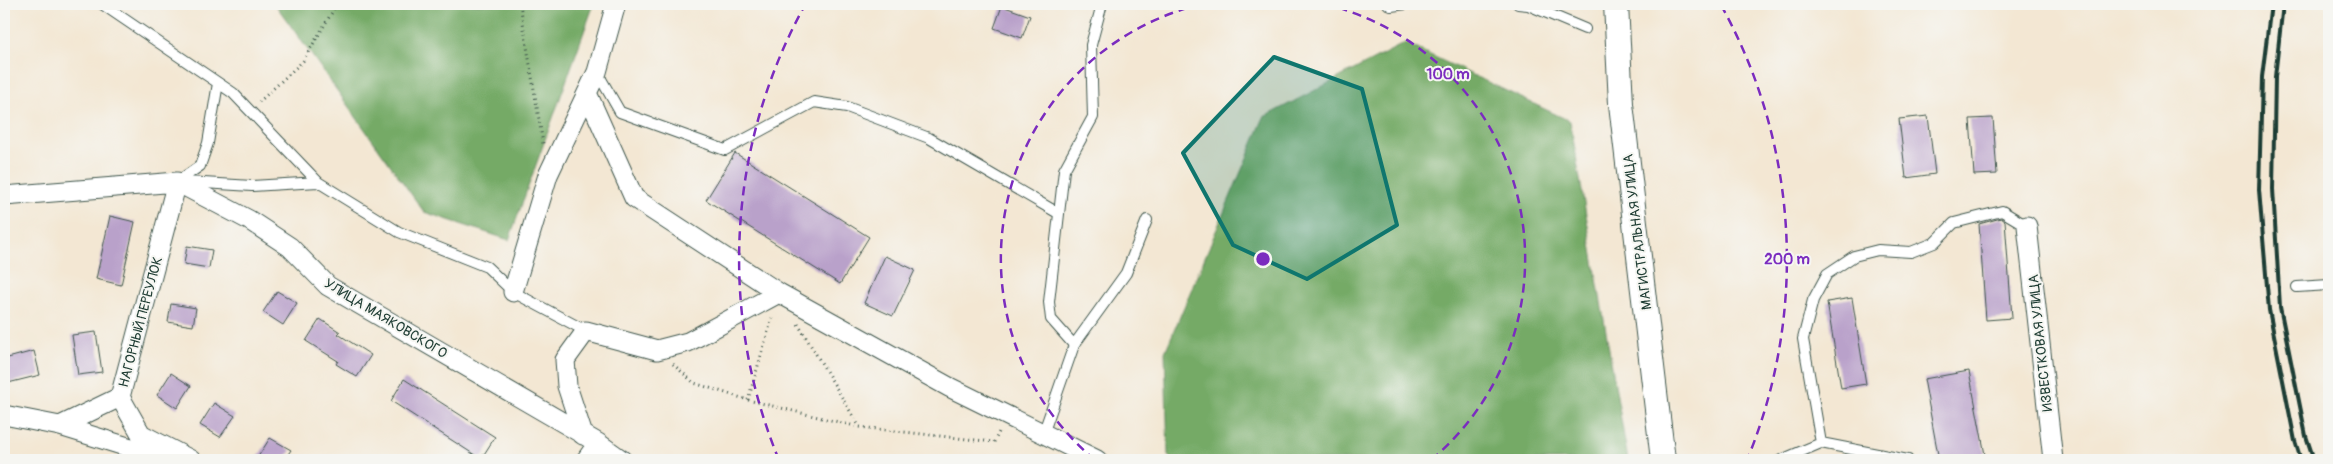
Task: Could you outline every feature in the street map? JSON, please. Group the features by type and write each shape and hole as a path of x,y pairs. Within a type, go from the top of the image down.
{"street":[{"path":"512,292 548,175 588,95 597,72 616,4"},
{"name":"МАГИСТРАЛЬНАЯ УЛИЦА","path":"1616,4 1621,104 1663,460"},
{"path":"588,95 634,198 779,293 949,387 1096,460"},
{"path":"4,196 177,182"},
{"name":"НАГОРНЫЙ ПЕРЕУЛОК","path":"60,426 120,397 177,182"},
{"name":"УЛИЦА МАЯКОВСКОГО","path":"177,182 249,220 290,247 328,286 591,439 622,460"},
{"name":"ИЗВЕСТКОВАЯ УЛИЦА","path":"2027,226 2054,460"},
{"path":"586,460 591,439 567,386 566,360 586,331 657,350 688,342 779,293"},
{"path":"120,397 141,434 191,460"},
{"path":"4,415 60,426 170,460"}],"lane":[{"path":"102,4 233,93 318,182 399,232 487,267 512,292 586,331"},
{"path":"1074,345 1051,319 1049,302 1064,170 1093,117 1091,46 1102,4"},
{"path":"1388,4 1390,6 1406,4"},
{"path":"1518,4 1528,5 1585,29"},
{"path":"597,72 620,112 725,150 814,102 848,108 929,138 1058,213"},
{"path":"177,182 200,166 208,143 218,83"},
{"path":"177,182 252,186 318,182"},
{"path":"1821,443 1803,339 1813,300 1827,274 1854,256 1878,250 1911,252 1934,243 1954,223 1978,216 2002,211 2027,226"},
{"path":"1043,434 1074,345 1126,273 1147,220"},
{"path":"2297,287 2329,285"},
{"path":"1781,460 1821,443 1908,460"}],"path":[{"path":"249,110 303,61 337,4"},
{"path":"520,4 548,175"},
{"path":"748,400 779,293"},
{"path":"779,293 859,427"},
{"path":"657,350 694,383 748,400 859,427 994,442"}],"highlighted area":[{"path":"1274,57 1362,89 1397,225 1307,279 1233,245 1183,153"}],"green space":[{"path":"275,4 594,4 509,240 424,212"},
{"path":"1405,43 1570,121 1628,460 1172,460 1168,456 1165,352 1264,117"}],"building":[{"path":"1002,6 1030,16 1022,38 994,28"},
{"path":"1928,116 1935,174 1906,178 1899,119"},
{"path":"1993,118 1997,174 1974,175 1970,119"},
{"path":"735,153 869,237 840,284 706,200"},
{"path":"110,216 135,222 121,285 96,279"},
{"path":"2001,218 2005,221 2012,318 1986,320 1979,224"},
{"path":"187,246 212,250 209,268 184,264"},
{"path":"885,256 915,270 893,316 864,303"},
{"path":"277,291 297,303 283,325 263,312"},
{"path":"1852,298 1866,384 1841,388 1827,302"},
{"path":"171,304 196,308 193,326 168,322"},
{"path":"320,319 340,332 338,334 371,355 357,377 336,364 338,361 306,341"},
{"path":"96,332 102,372 78,375 72,335"},
{"path":"34,351 40,375 4,384 4,359"},
{"path":"1969,371 1986,460 1939,460 1924,379"},
{"path":"171,373 191,386 177,408 157,395"},
{"path":"404,379 495,437 481,459 391,401"},
{"path":"214,403 235,416 220,437 200,425"},
{"path":"270,438 291,450 284,460 256,460"}],"railway":[{"path":"2271,4 2262,77 2259,190 2269,310 2295,441 2301,460"},
{"path":"2283,4 2275,77 2273,189 2280,307 2306,436 2314,460"}]}
